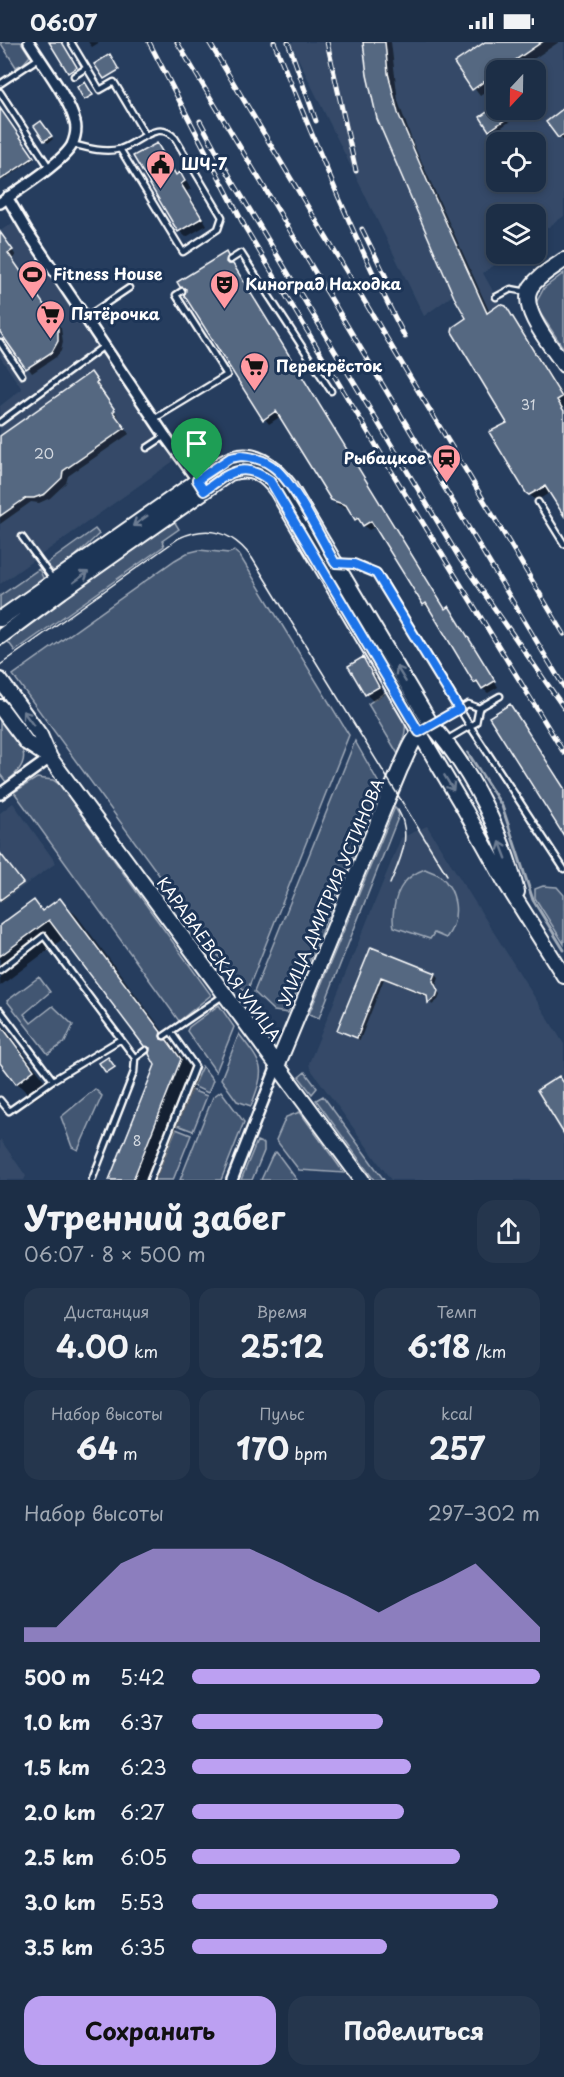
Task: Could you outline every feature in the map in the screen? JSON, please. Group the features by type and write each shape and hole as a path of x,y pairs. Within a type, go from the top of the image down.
{"street":[{"path":"29,42 71,109 76,124 72,144 58,160 4,200 201,486"},
{"path":"564,260 542,276 528,292 528,306 531,313 564,365"},
{"path":"0,619 58,586 201,486 230,458 241,456 261,467 425,728 446,741 480,796 514,881 520,906"},
{"path":"261,467 273,466 290,487 335,563 425,728 505,882 564,976"},
{"path":"0,637 58,586"},
{"name":"КАРАВАЕВСКАЯ УЛИЦА","path":"0,680 40,735 50,758 362,1180"},
{"name":"КАРАВАЕВСКАЯ УЛИЦА","path":"0,707 27,743 50,758"},
{"name":"УЛИЦА ДМИТРИЯ УСТИНОВА","path":"231,1180 400,769 425,728"},
{"path":"0,794 50,758"}],"lane":[{"path":"71,42 100,90 114,82 146,136"},
{"path":"0,84 39,58"},
{"path":"74,76 86,68"},
{"path":"0,92 49,167"},
{"path":"72,144 106,151 120,149 162,129 169,131 222,217 218,229 183,252 120,149"},
{"path":"230,260 241,253 331,391"},
{"path":"85,317 129,288"},
{"path":"496,297 511,289 528,292"},
{"path":"154,419 227,375 176,295 182,291"},
{"path":"0,342 22,375"},
{"path":"0,422 104,345"},
{"path":"147,448 165,436"},
{"path":"538,502 564,544"},
{"path":"22,537 58,586"},
{"path":"335,563 354,564 376,573 459,709 564,869"},
{"path":"446,741 476,723 479,708 500,696"},
{"path":"425,728 468,704 479,708"},
{"path":"0,970 44,936 135,1058 134,1072 92,1180"},
{"path":"164,1036 224,995"},
{"path":"0,1010 53,1080"},
{"path":"150,1180 195,1066 171,1032"},
{"path":"0,1100 9,1111 53,1080 121,1039"},
{"path":"135,1058 147,1050"}],"shaded area":[{"path":"0,42 21,42 30,56 23,64 16,67"},
{"path":"290,42 564,42 564,216 546,229 546,204 486,204 486,264 496,264 483,273 500,304 491,310 494,316 465,316 453,295 424,316"},
{"path":"14,222 175,460 0,584 0,406 22,389 0,357 0,231"},
{"path":"564,273 564,349 536,303 544,288"},
{"path":"174,521 179,529 162,541 164,546 15,651 6,639"},
{"path":"95,529 99,534 55,572 46,564"},
{"path":"199,550 229,553 234,551 240,556 349,735 246,994 13,675 175,560 187,553"},
{"path":"39,569 44,580 0,610 0,596"},
{"path":"387,691 404,720 405,734 398,754 368,704"},
{"path":"0,718 19,743 24,758 16,773 6,782 0,774"},
{"path":"355,741 381,787 288,1013 274,1011 254,992"},
{"path":"37,778 53,780 60,785 211,995 179,1021 14,792"},
{"path":"13,803 56,863 0,903 0,813"},
{"path":"395,807 399,815 319,1018 309,1014"},
{"path":"427,826 564,1044 564,1180 391,1180 310,1068 309,1063 401,838"},
{"path":"425,869 439,875 454,897 454,922 446,938 434,933 430,939 394,927 397,894 408,879"},
{"path":"543,886 557,887 564,895 564,944 535,898 535,889"},
{"path":"39,977 50,992 24,1014 31,1023 53,1006 73,1025 65,1042 48,1054 7,1001"},
{"path":"219,1005 234,1027 216,1072 187,1031 189,1027"},
{"path":"239,1034 254,1054 260,1068 259,1083 251,1106 237,1101 221,1079"},
{"path":"202,1066 213,1080 208,1093 193,1086"},
{"path":"305,1072 317,1088 312,1094 299,1077"},
{"path":"95,1089 102,1096 78,1150 72,1147 61,1117"},
{"path":"191,1090 207,1096 193,1131 177,1125"},
{"path":"221,1091 244,1122 221,1180 180,1180 213,1097"},
{"path":"323,1096 384,1180 374,1180 316,1100"},
{"path":"300,1112 344,1173 299,1170 276,1140 286,1117"},
{"path":"176,1129 191,1135 173,1180 155,1180"},
{"path":"0,1139 26,1176 24,1180 0,1180"},
{"path":"257,1141 264,1144 264,1151 252,1180 241,1180"},
{"path":"276,1152 297,1180 261,1180"}],"building":[{"path":"49,42 62,42 77,67 68,73"},
{"path":"363,42 385,42 388,73 398,113 487,313 500,304 506,306 562,397 557,400 564,411 564,516 545,486 529,495 526,493 489,432 507,423 452,332 453,327 466,318 454,297 377,119 367,75"},
{"path":"485,42 542,42 516,60 486,60 486,80 472,90 454,63"},
{"path":"110,54 119,70 104,79 94,64"},
{"path":"85,82 93,95 84,100 77,87"},
{"path":"0,108 34,157 0,180"},
{"path":"564,108 564,134 558,138 546,122"},
{"path":"486,113 486,120 504,120 489,131 480,117"},
{"path":"41,121 52,136 44,141 34,126"},
{"path":"157,143 176,175 180,172 185,181 181,184 202,218 178,232 133,156"},
{"path":"0,232 13,250 8,253 56,322 58,329 58,341 52,352 26,369 0,332"},
{"path":"226,252 228,256 226,262 233,264 445,609 449,606 495,681 482,689 477,681 474,683 426,603 423,605 371,521 363,526 358,518 355,520 346,505 331,500 276,411 263,420 184,295 186,289 180,287 177,282"},
{"path":"91,372 115,410 113,412 125,428 63,471 62,478 45,494 26,498 0,516 0,436"},
{"path":"363,657 379,687 365,695 348,666"},
{"path":"510,704 564,788 564,836 489,717"},
{"path":"0,853 23,883 0,900"},
{"path":"60,898 161,1032 161,1039 167,1040 181,1059 133,1180 109,1180 155,1065 149,1054 150,1048 144,1046 49,920 0,956 0,925 34,900 42,911"},
{"path":"371,947 436,973 433,981 438,991 436,997 428,1003 427,995 381,977 357,1038 337,1030"},
{"path":"0,1024 34,1070 16,1084 0,1063"},
{"path":"108,1057 115,1067 106,1073 99,1063"},
{"path":"559,1076 564,1083 564,1134 537,1090"}],"waterway":[{"path":"468,753 502,806 533,900 564,950"}],"tram line":[{"path":"0,665 179,538 200,532 220,533 237,542 252,558 447,875"},
{"path":"390,884 401,857 405,839 398,810"}],"railway":[{"path":"149,42 246,229 564,753"},
{"path":"177,42 564,687"},
{"path":"209,42 564,634"},
{"path":"274,42 352,228 405,337"},
{"path":"288,42 316,121"},
{"path":"327,42 356,171"},
{"path":"200,121 232,180 460,559 564,708"},
{"path":"362,229 386,277"}],"place":[{"name":"ШЧ-7","path":"160,190"},
{"name":"Fitness House","path":"32,300"},
{"name":"Киноград Находка","path":"224,310"},
{"name":"Пятёрочка","path":"50,340"},
{"name":"Перекрёсток","path":"255,392"},
{"name":"Рыбацкое","path":"447,484"}],"route":[{"path":"253,457 273,466 290,487 335,563 354,564 376,573 459,709 419,732 270,481 250,470 240,470 230,473 204,491 197,480 230,458 253,457"}]}
